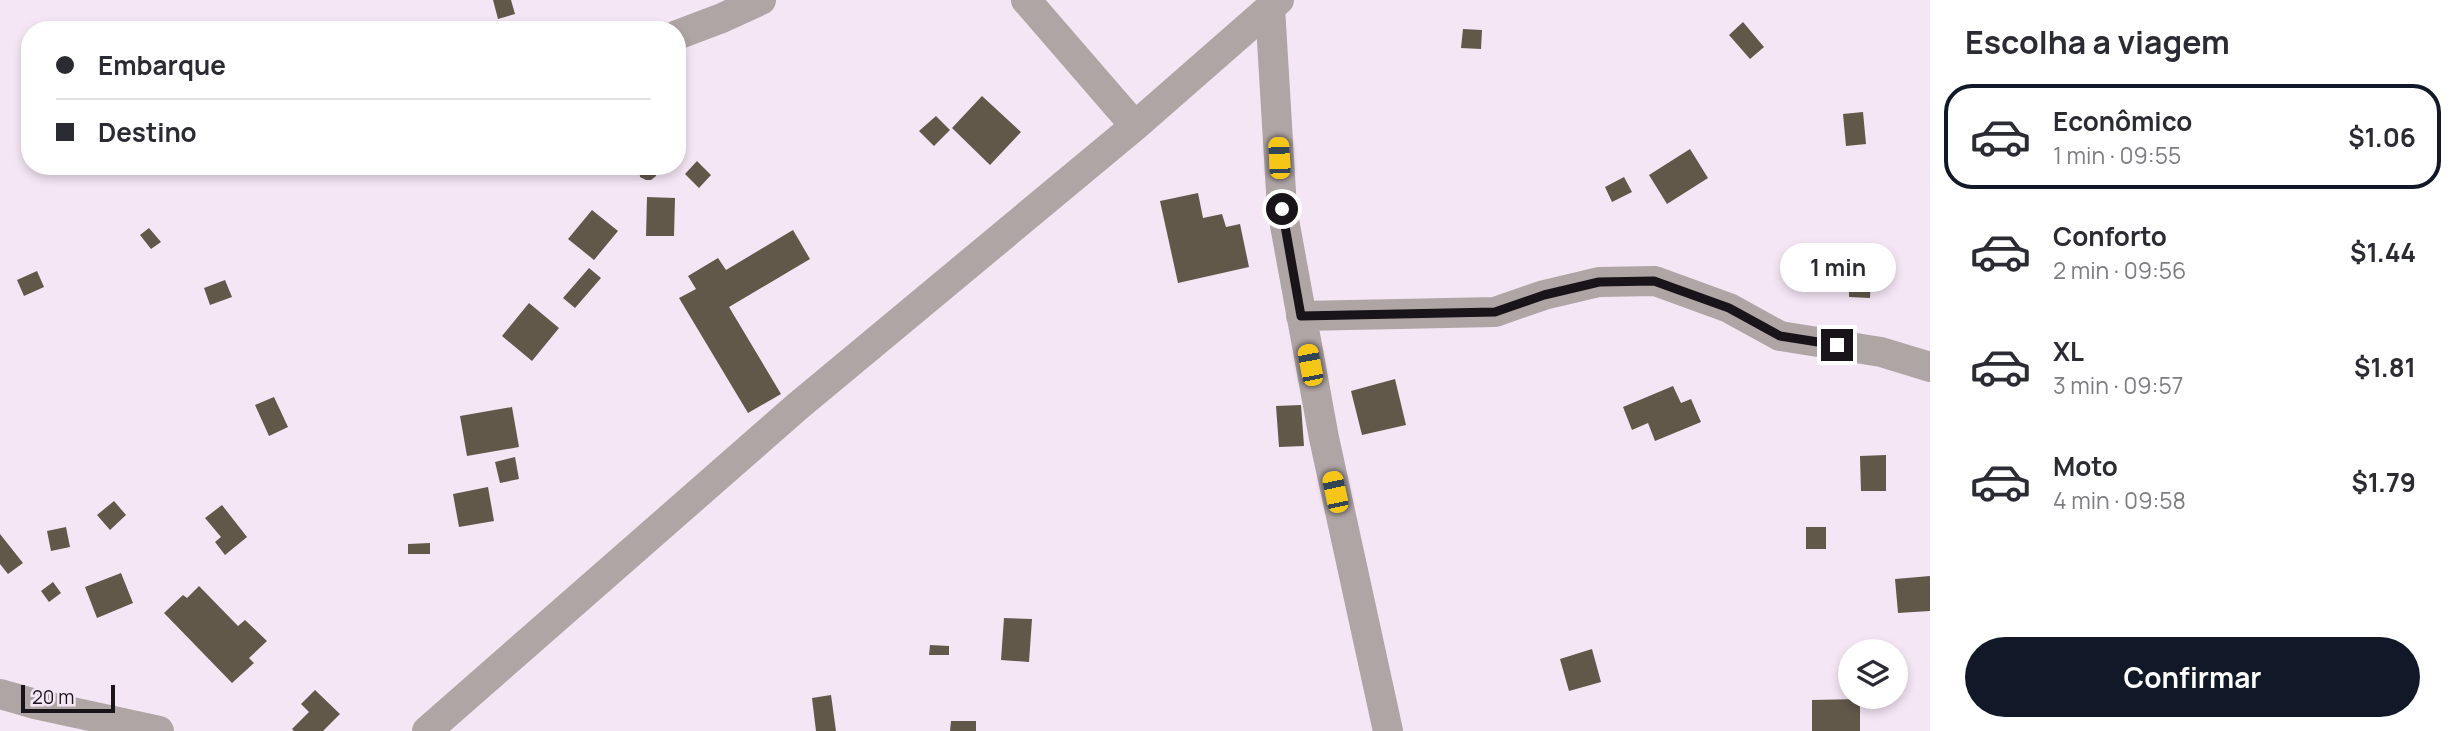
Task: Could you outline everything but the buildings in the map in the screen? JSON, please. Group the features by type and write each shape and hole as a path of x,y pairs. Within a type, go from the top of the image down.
{"street":[{"path":"686,32 761,0"},
{"path":"1026,0 1135,126"},
{"path":"427,731 798,406 1135,126 1275,4"},
{"path":"1275,4 1282,209 1324,439 1388,731"},
{"path":"1301,316 1495,312 1544,295 1599,282 1654,281 1729,308 1780,336 1881,352 1930,367"},
{"path":"0,694 159,731"}],"route":[{"path":"1282,209 1301,316 1495,312 1544,295 1599,282 1654,281 1729,308 1780,336 1837,345"}]}
